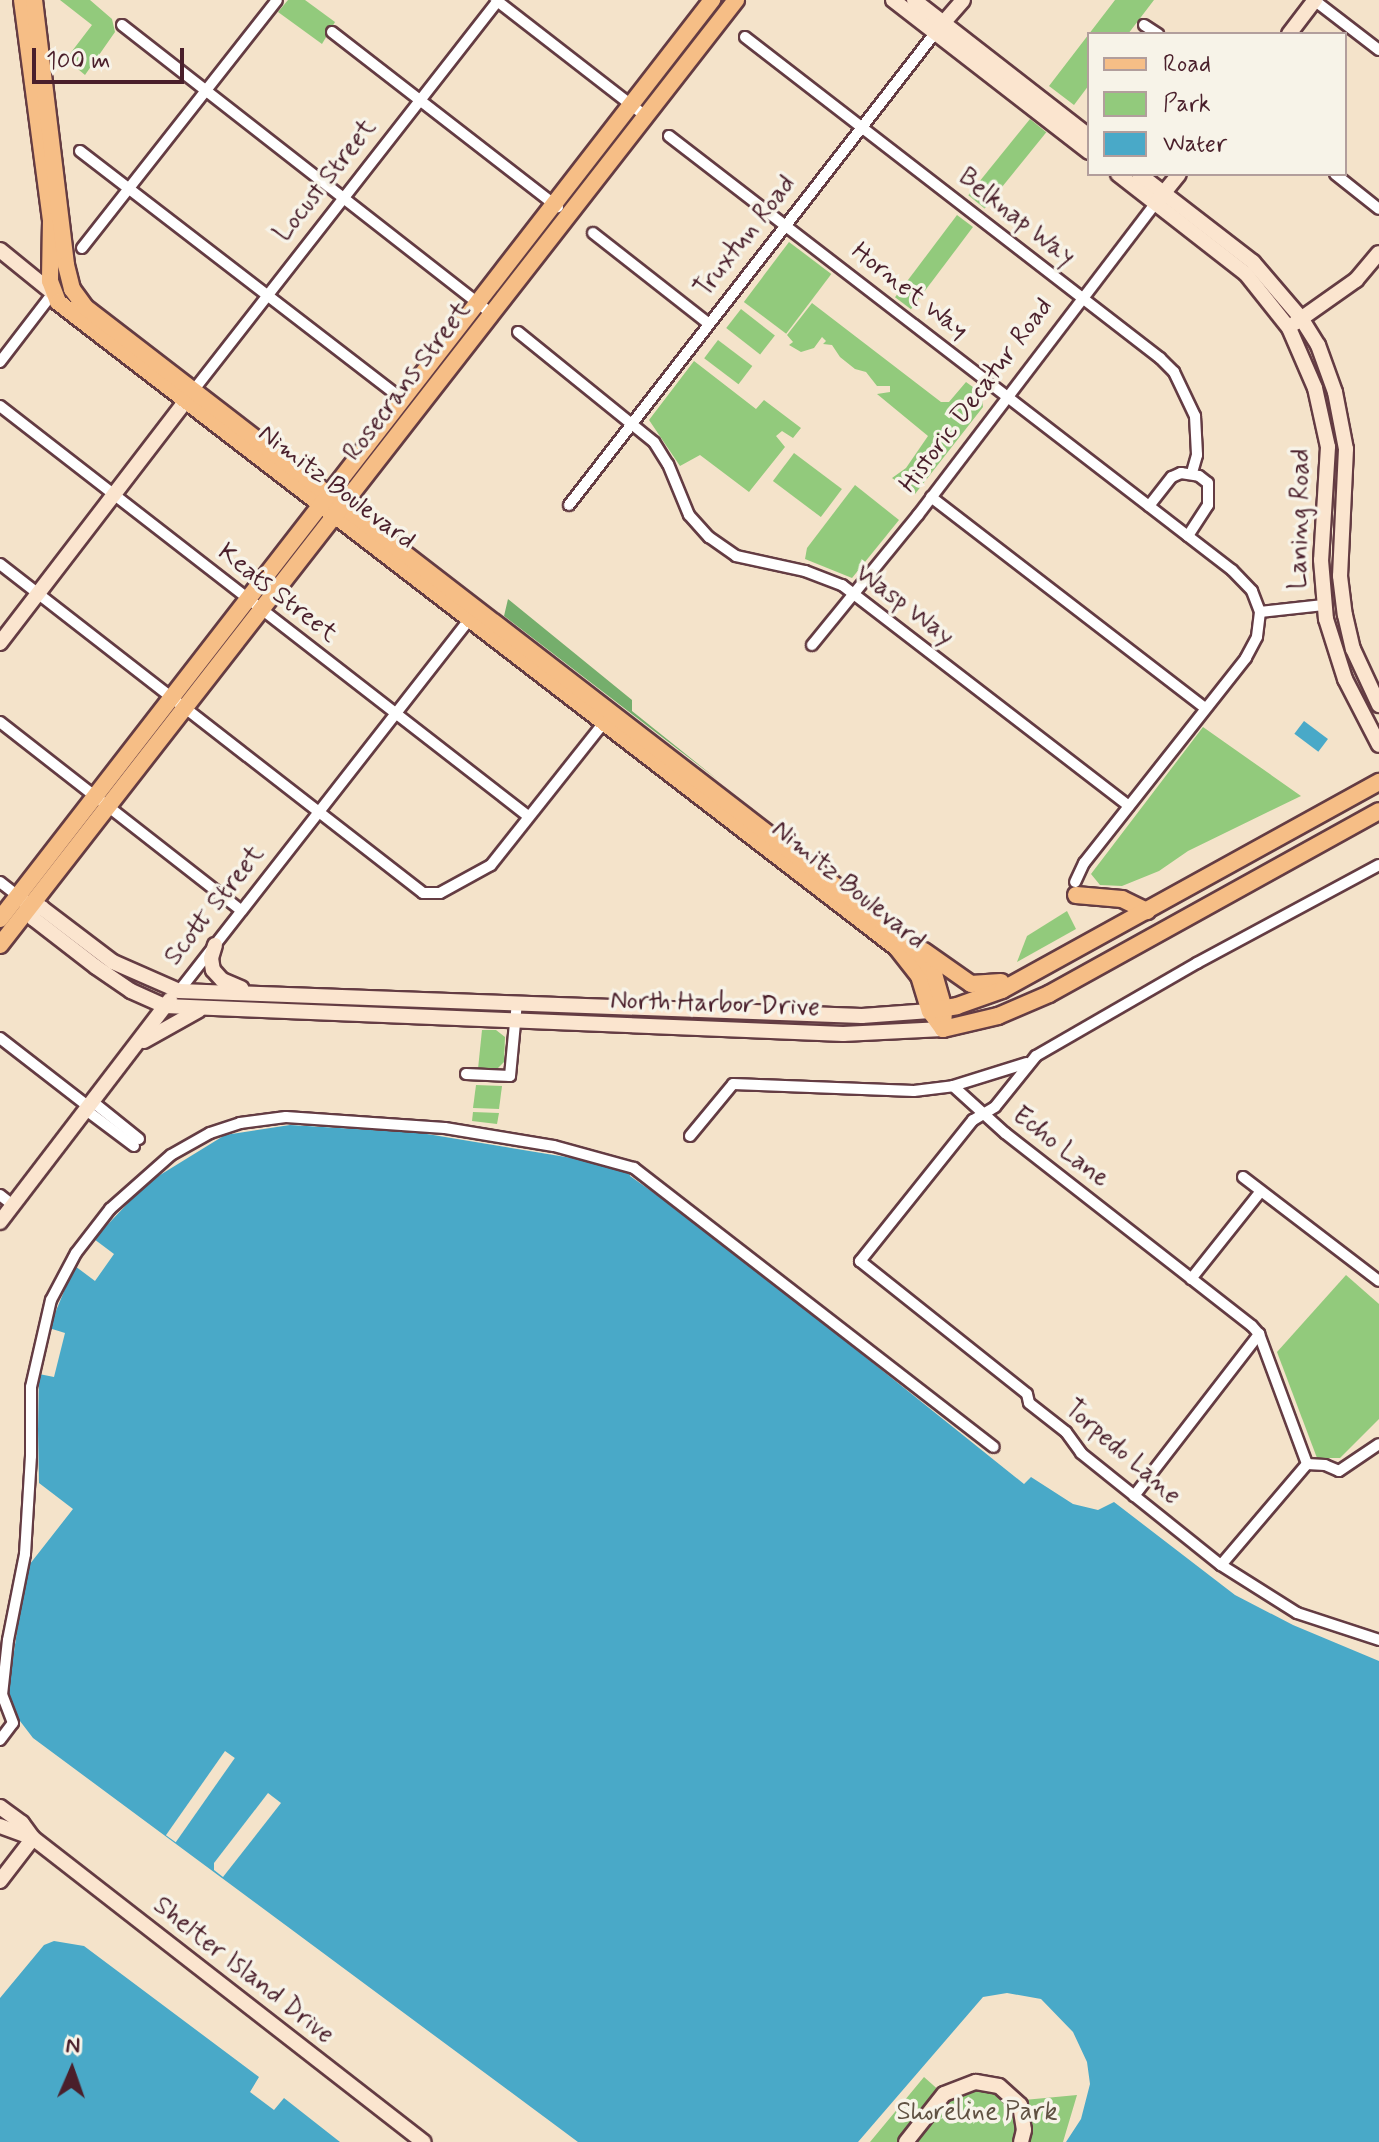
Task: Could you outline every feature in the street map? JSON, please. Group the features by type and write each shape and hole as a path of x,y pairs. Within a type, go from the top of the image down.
{"main road":[{"path":"22,0 51,221 53,293"},
{"name":"Nimitz Boulevard","path":"34,0 66,270 76,296 189,396 608,719 897,948 919,976 937,1010"},
{"name":"Rosecrans Street","path":"0,945 339,511 484,308 638,110 736,0"},
{"path":"893,0 940,28 1087,135"},
{"path":"914,0 940,28 1087,150"},
{"name":"Truxtun Road","path":"940,28 963,0"},
{"path":"1291,32 1315,0"},
{"name":"Rosecrans Street","path":"638,110 706,2"},
{"name":"Laning Road","path":"1121,176 1253,262 1301,318 1318,345 1343,425 1348,472 1340,544 1341,589 1353,649 1379,705"},
{"name":"Laning Road","path":"1141,176 1159,199 1246,274 1289,328 1315,388 1328,447 1321,560 1324,605 1345,679 1379,745"},
{"name":"Historic Decatur Road","path":"1159,199 1177,176"},
{"path":"0,250 53,293 92,313"},
{"path":"1289,328 1356,280 1379,253"},
{"name":"Nimitz Boulevard","path":"53,293 58,302 85,325 189,396"},
{"name":"Rosecrans Street","path":"0,919 402,399 484,308"},
{"name":"Locust Street","path":"0,643 189,396"},
{"name":"Nimitz Boulevard","path":"339,511 469,620 894,931 930,967 943,1029"},
{"name":"North Harbor Drive","path":"18,896 32,907 42,908 113,962 179,991 862,1016 937,1010 983,998 1026,976 1379,782"},
{"name":"North Harbor Drive","path":"32,907 34,919 96,967 131,991 165,1006 855,1035 943,1029 998,1016 1049,994 1379,811"},
{"path":"1076,888 1122,899 1147,911"},
{"path":"894,931 971,984 988,986 1026,976"},
{"path":"215,945 211,962 217,976 238,987 261,992"},
{"name":"Scott Street","path":"0,1222 179,991"},
{"path":"129,1055 160,1030 203,1008"},
{"name":"Shelter Island Drive","path":"0,1807 22,1823 33,1838 424,2142"},
{"name":"Shelter Island Drive","path":"0,1826 33,1838"},
{"path":"0,1881 33,1838"},
{"path":"906,2142 944,2094 976,2082 999,2086 1020,2105 1024,2130 1021,2142"}],"street":[{"path":"82,248 277,0"},
{"path":"497,0 638,110"},
{"name":"Locust Street","path":"189,396 497,0"},
{"path":"1315,0 1379,50"},
{"path":"706,2 722,18"},
{"path":"122,25 484,308"},
{"path":"1144,25 1155,32"},
{"name":"Truxtun Road","path":"569,505 940,28"},
{"path":"332,32 562,209"},
{"name":"Belknap Way","path":"745,37 1082,297 1174,372 1195,416 1197,455 1192,473"},
{"name":"Hornet Way","path":"669,136 1188,536 1252,591 1260,612"},
{"path":"80,151 402,399"},
{"path":"1338,176 1379,209"},
{"name":"Historic Decatur Road","path":"812,645 931,497 1159,199"},
{"path":"593,233 709,324"},
{"path":"0,362 53,293"},
{"name":"Wasp Way","path":"518,332 654,442 668,464 689,515 709,537 736,556 828,578 853,593 1129,806"},
{"name":"Keats Street","path":"0,406 528,816"},
{"path":"1149,506 1172,477 1192,473 1208,483 1210,494 1204,513 1188,536"},
{"path":"931,497 1204,707"},
{"path":"0,564 423,893 440,893 491,865 528,816 535,814 608,719"},
{"path":"1076,888 1084,863 1204,707 1246,658 1257,637 1260,612 1324,605"},
{"name":"Scott Street","path":"179,991 469,620"},
{"path":"0,722 241,910"},
{"path":"690,1136 733,1084 914,1091 953,1086 1033,1059 1197,963 1379,865"},
{"path":"0,882 18,896"},
{"path":"466,1074 510,1076 517,1002"},
{"path":"0,1038 136,1142"},
{"path":"983,1114 995,1107 1033,1059"},
{"name":"Echo Lane","path":"953,1086 983,1114 1238,1313 1259,1334 1307,1464"},
{"name":"Torpedo Lane","path":"983,1114 973,1120 860,1261 1027,1394 1029,1403 1066,1432 1081,1453 1221,1565 1297,1613 1379,1640"},
{"path":"0,1740 13,1723 2,1695 8,1640 25,1554 31,1456 31,1387 51,1300 76,1253 110,1209 171,1155 210,1133 240,1123 286,1117 445,1128 540,1143 634,1168 994,1447"},
{"path":"1243,1177 1379,1281"},
{"path":"1191,1279 1261,1191"},
{"path":"0,1195 13,1205"},
{"path":"1134,1496 1259,1334"},
{"path":"1221,1565 1307,1464 1325,1465 1339,1471 1379,1444"}],"green space":[{"path":"60,0 90,0 112,19 115,32 85,75 66,59 92,25"},
{"path":"288,0 305,0 335,22 322,44 278,12"},
{"path":"1115,0 1154,0 1130,32 1090,32"},
{"path":"1087,36 1087,88 1074,105 1049,86"},
{"path":"1030,119 1046,132 985,208 968,195"},
{"path":"957,215 973,227 911,309 895,297"},
{"path":"789,242 831,274 786,334 744,302"},
{"path":"812,303 941,402 949,402 966,382 981,393 983,407 915,494 892,478 906,468 928,436 877,394 890,392 890,386 877,386 866,372 855,369 840,357 832,345 823,344 826,341 822,337 814,348 801,352 789,345 793,342 787,335"},
{"path":"741,309 775,335 760,354 726,328"},
{"path":"718,340 752,366 738,384 704,358"},
{"path":"694,361 756,409 764,400 801,428 793,438 782,431 776,436 785,447 749,492 700,455 680,466 649,420"},
{"path":"794,453 842,489 821,517 773,481"},
{"path":"855,485 899,520 852,578 805,559 807,548"},
{"path":"508,599 632,700 632,711 718,780 504,616"},
{"path":"1203,727 1301,796 1188,851 1159,871 1122,886 1100,885 1091,874"},
{"path":"1067,911 1076,929 1017,962 1027,936"},
{"path":"482,1030 496,1030 505,1037 504,1062 496,1070 478,1069"},
{"path":"476,1085 502,1086 499,1109 473,1108"},
{"path":"473,1112 499,1113 497,1124 472,1121"},
{"path":"1346,1275 1379,1304 1379,1419 1340,1458 1317,1458 1277,1352"},
{"name":"Shoreline Park","path":"924,2077 942,2093 969,2084 1024,2100 1077,2095 1063,2142 870,2142"}],"water":[{"path":"1304,721 1328,739 1318,752 1294,734"},
{"path":"290,1125 421,1133 578,1159 629,1171 630,1176 712,1234 1024,1484 1031,1477 1073,1504 1098,1510 1114,1502 1235,1595 1293,1625 1379,1661 1379,2142 1066,2142 1081,2119 1090,2084 1087,2062 1073,2032 1041,1999 1007,1993 983,1997 858,2142 578,2142 33,1738 10,1708 8,1693 26,1569 73,1509 39,1483 39,1374 54,1377 65,1333 49,1328 67,1284 75,1266 95,1281 114,1254 94,1239 147,1183 225,1135"},
{"path":"54,1941 84,1946 259,2077 250,2092 274,2110 284,2098 340,2142 0,2142 0,1998 44,1945"}],"pier":[{"path":"225,1751 235,1758 176,1842 166,1835"},
{"path":"268,1793 281,1803 223,1877 214,1870 214,1863"}]}
